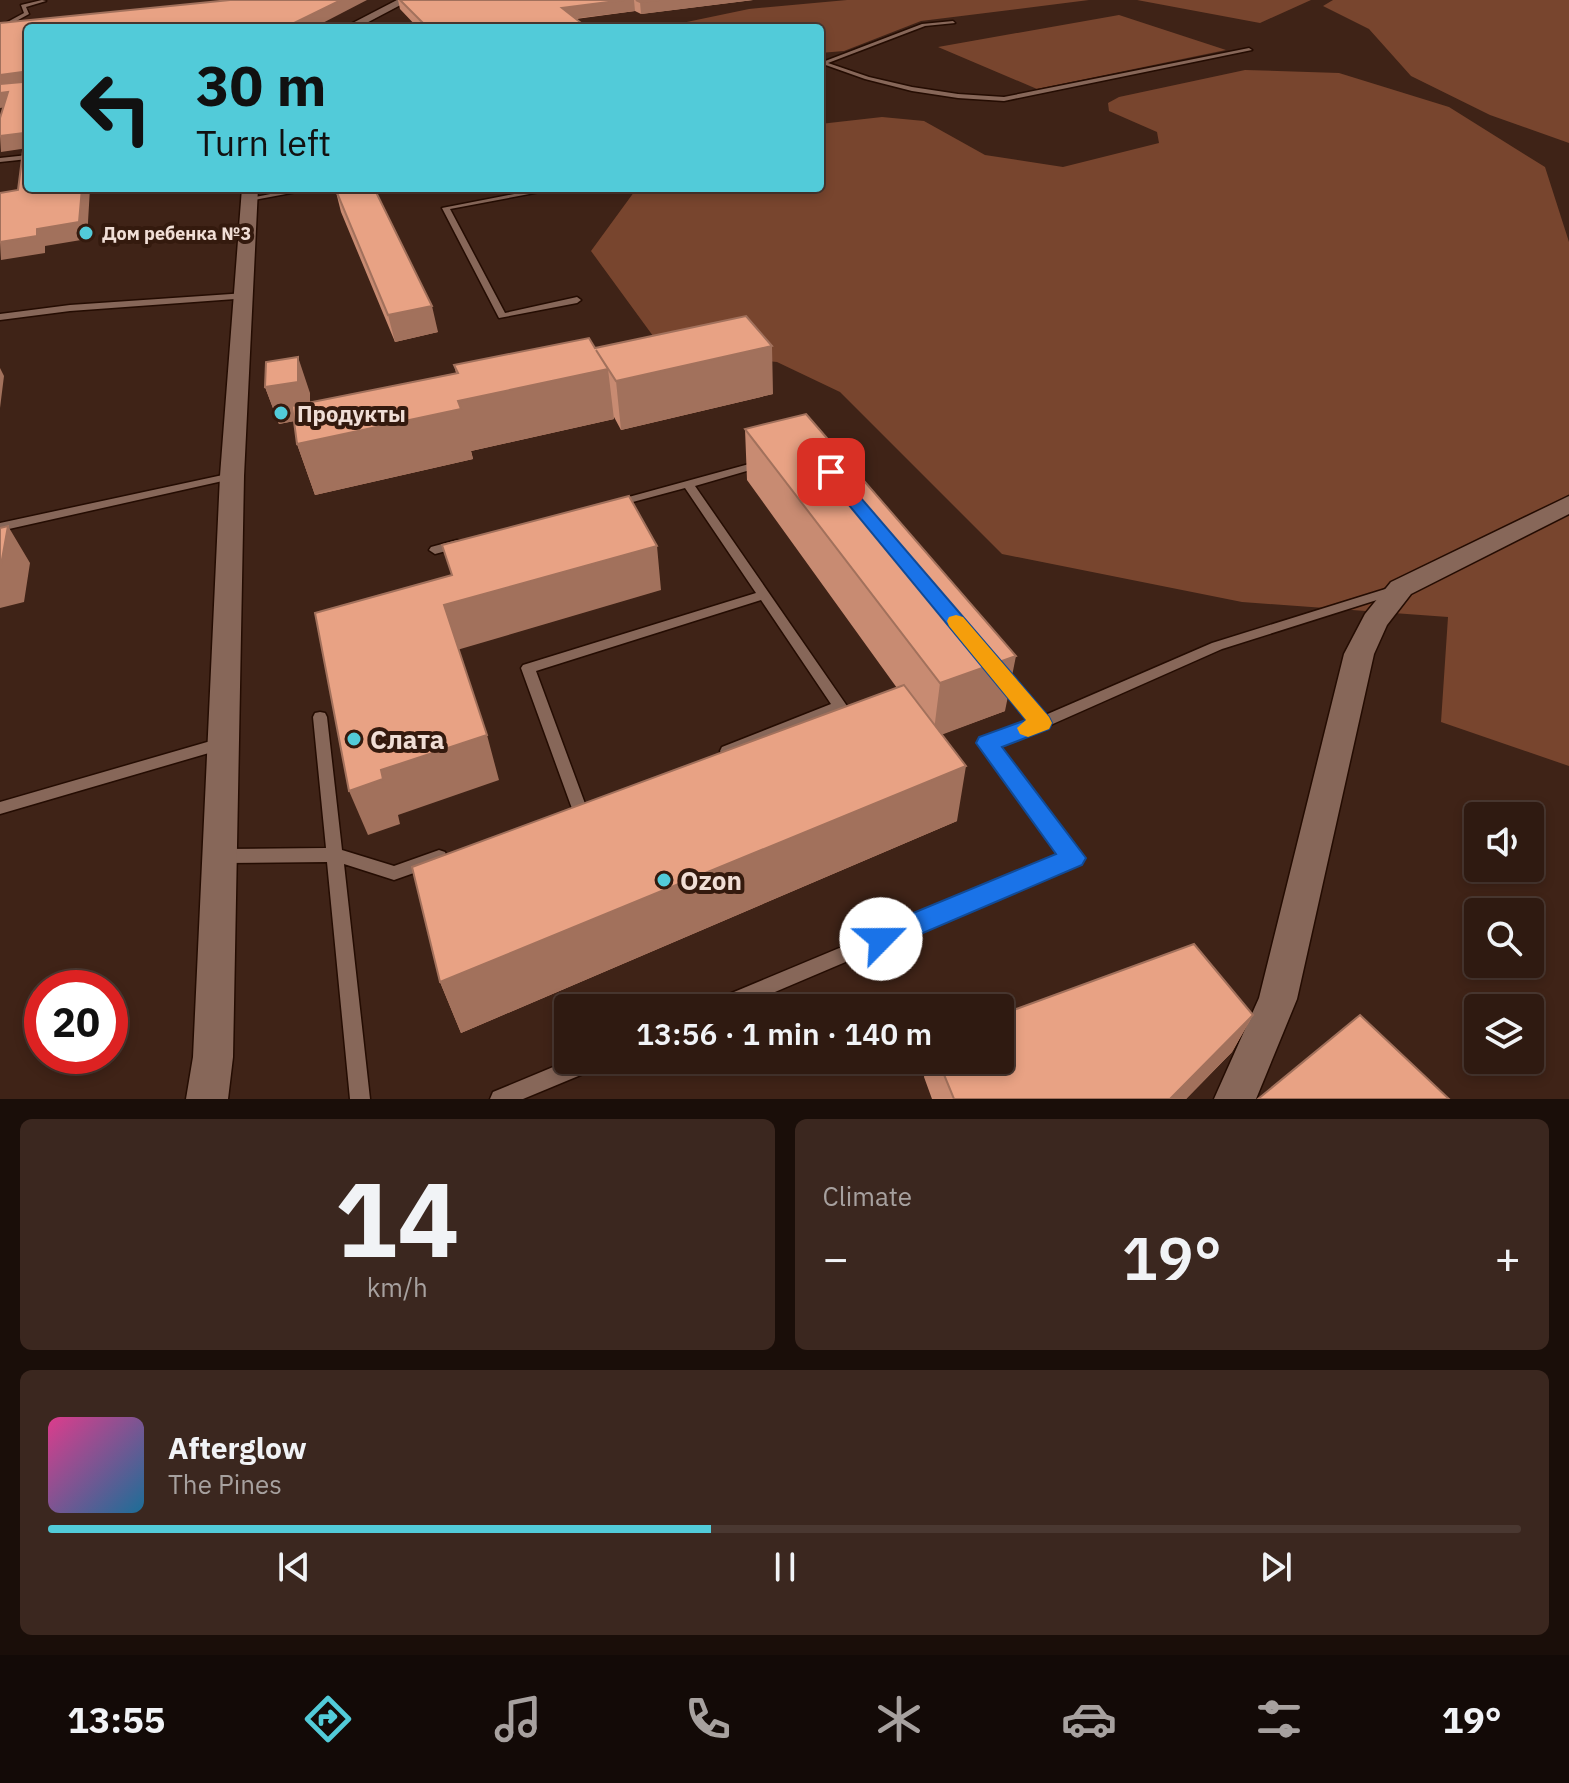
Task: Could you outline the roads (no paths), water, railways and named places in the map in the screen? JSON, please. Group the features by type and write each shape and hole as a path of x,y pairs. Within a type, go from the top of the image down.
{"street":[{"path":"356,24 405,0"},
{"path":"0,30 24,29"},
{"path":"207,1099 213,1057 232,476 246,296 249,194"},
{"path":"1235,1099 1278,999 1359,654 1375,621 1401,588 1569,504"}],"lane":[{"path":"0,30 22,19 27,13 23,6 44,1"},
{"path":"824,63 924,25 953,22"},
{"path":"824,65 922,91 965,98 1004,99 1249,50"},
{"path":"0,160 24,157"},
{"path":"249,194 271,192"},
{"path":"535,192 446,208 502,316 577,300"},
{"path":"0,317 70,308 246,296"},
{"path":"599,508 771,462"},
{"path":"0,527 232,476"},
{"path":"688,484 840,706 711,757"},
{"path":"435,550 465,542"},
{"path":"749,994 1073,858 987,743 1041,723 1217,646 1401,588"},
{"path":"579,809 528,668 764,595"},
{"path":"989,660 1041,723"},
{"path":"320,717 360,1099"},
{"path":"0,808 224,743"},
{"path":"219,856 336,855 394,873 451,853"},
{"path":"500,1099 560,1074"}],"place":[{"name":"Дом ребенка №3","path":"86,233"},
{"name":"Продукты","path":"281,413"},
{"name":"Слата","path":"354,739"},
{"name":"Ozon","path":"664,880"}]}
